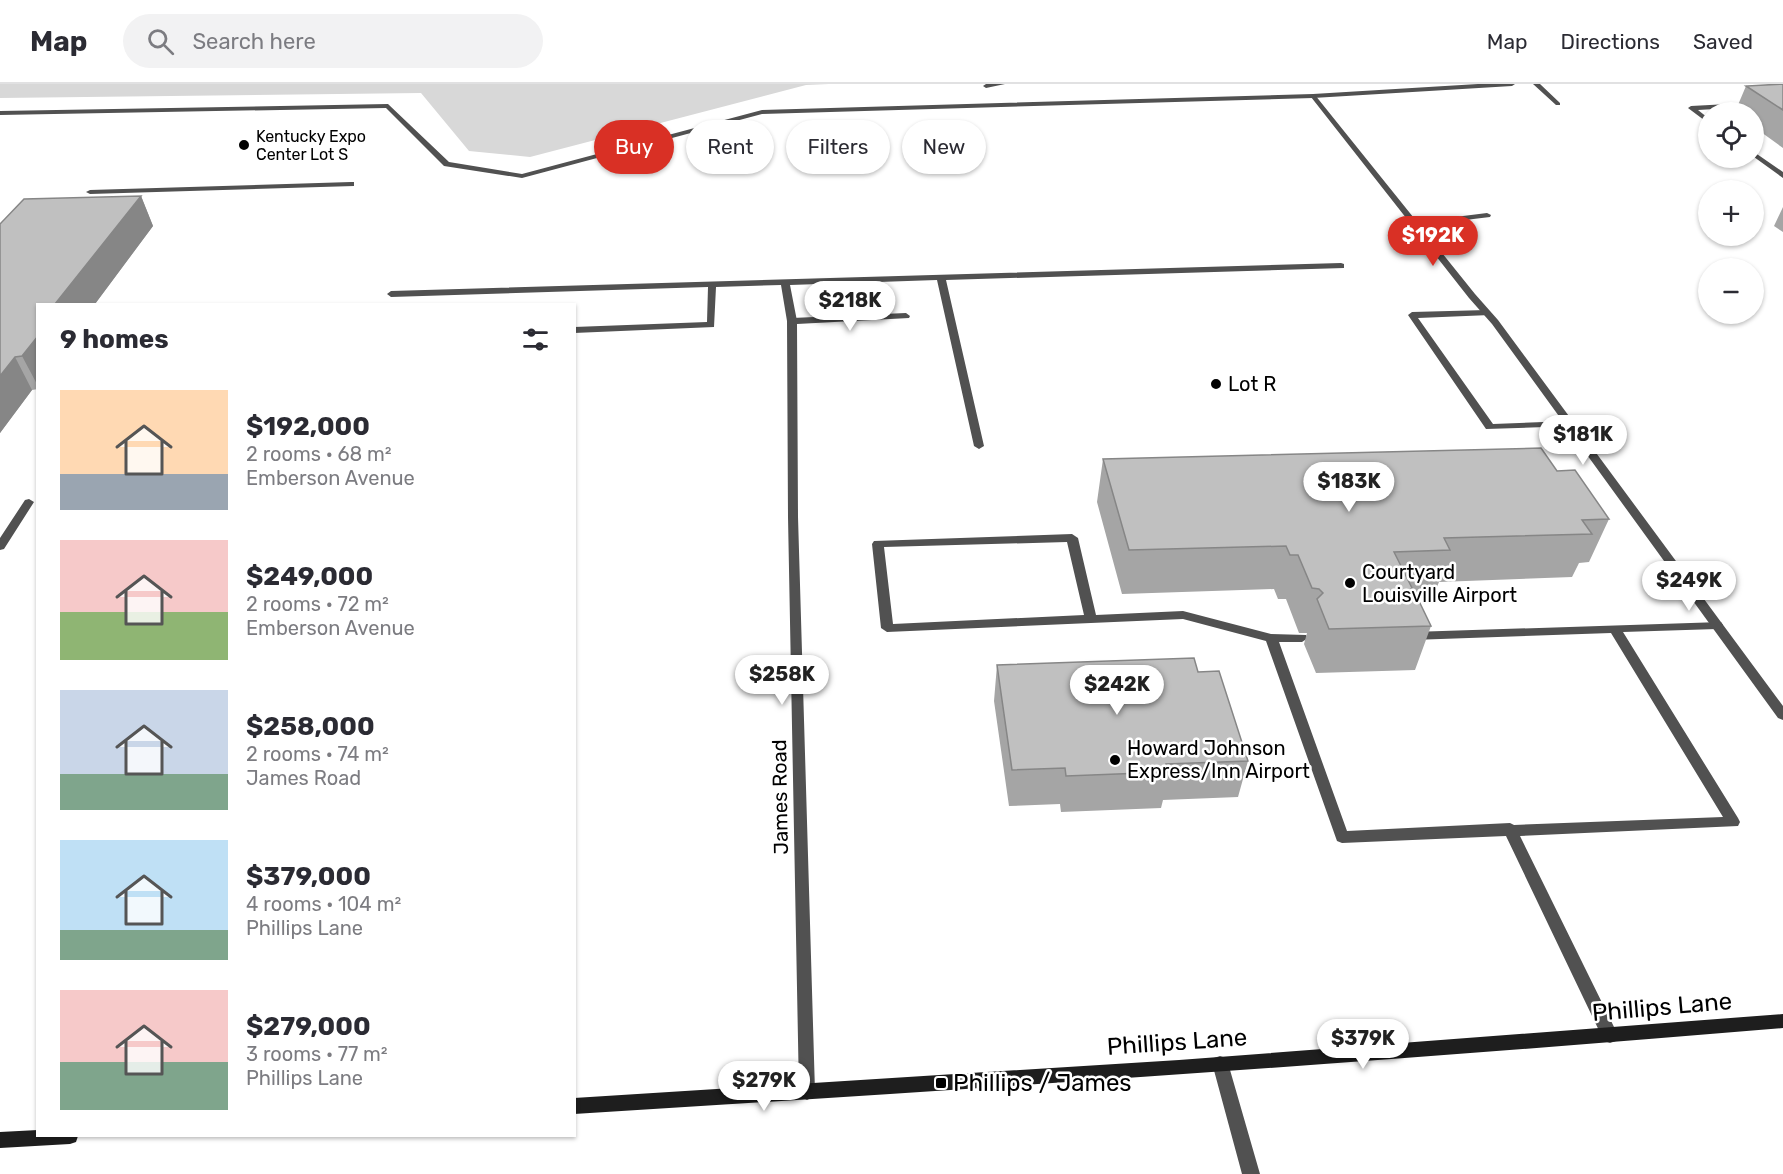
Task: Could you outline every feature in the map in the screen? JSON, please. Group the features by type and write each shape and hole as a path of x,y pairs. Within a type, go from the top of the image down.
{"main road":[{"name":"Phillips Lane","path":"576,1106 1610,1036 1783,1021"},
{"path":"0,1140 52,1137"}],"street":[{"path":"986,86 1002,84"},
{"path":"0,113 388,106 447,164 522,176 762,112 1313,96 1512,84"},
{"path":"1536,84 1558,104"},
{"path":"1313,96 1487,313 1783,715"},
{"path":"1764,104 1783,103"},
{"path":"1698,108 1691,108 1698,113"},
{"path":"1764,162 1783,177"},
{"path":"90,192 351,184"},
{"path":"1414,224 1487,215"},
{"path":"391,294 1341,266"},
{"path":"941,278 979,446"},
{"name":"James Road","path":"786,282 792,321 793,517 807,1092"},
{"path":"576,330 711,326 712,284"},
{"path":"1487,313 1412,315 1490,427 1570,424"},
{"path":"792,321 906,316"},
{"path":"0,546 29,502"},
{"path":"1091,619 1072,538 878,544 886,628 1183,615 1271,639 1302,638"},
{"path":"1399,637 1716,625"},
{"path":"1271,639 1342,837 1733,822 1615,629"},
{"path":"1510,829 1610,1036"},
{"path":"1220,1063 1251,1174"}],"shaded area":[{"path":"0,84 829,84 806,85 672,120 594,120 594,140 530,157 469,151 421,93 0,98"}],"building":[{"path":"1783,84 1783,110 1746,86"},
{"path":"141,196 56,303 36,303 36,338 22,356 15,357 0,376 0,224 24,199"},
{"path":"1541,448 1557,471 1575,470 1609,519 1582,520 1592,534 1444,538 1450,550 1394,552 1412,588 1406,594 1418,599 1431,626 1329,629 1317,599 1323,593 1319,589 1312,588 1298,555 1290,555 1286,546 1129,550 1103,459"},
{"name":"Howard Johnson Express/Inn Airport","path":"1194,658 1198,672 1219,671 1248,761 1166,764 1168,772 1066,776 1065,768 1012,770 997,665"}],"place":[{"name":"Kentucky Expo Center Lot S","path":"244,145"},
{"name":"Lot R","path":"1216,384"},
{"name":"Courtyard Louisville Airport","path":"1350,583"},
{"name":"Howard Johnson Express/Inn Airport","path":"1115,760"},
{"name":"Phillips / James","path":"941,1083"}]}
